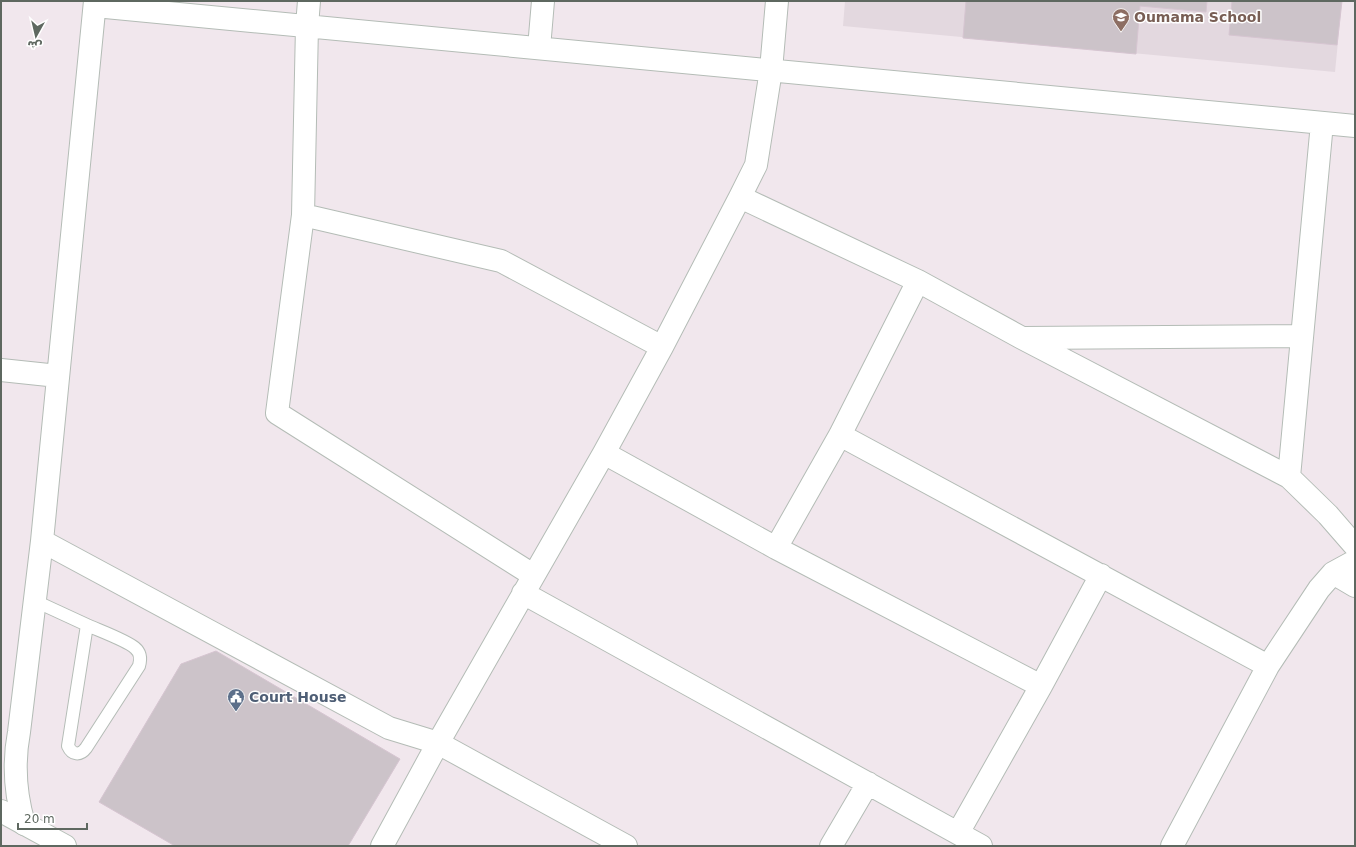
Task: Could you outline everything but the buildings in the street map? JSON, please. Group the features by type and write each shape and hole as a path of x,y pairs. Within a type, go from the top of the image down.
{"street":[{"path":"309,1 307,26 303,215 277,413 528,584 868,783 981,846"},
{"path":"539,48 543,1"},
{"path":"382,846 438,743 604,453 662,347 756,164 770,70 777,1"},
{"path":"24,824 19,807 15,769 16,750 42,541 95,3 307,26 1355,126"},
{"path":"1289,477 1322,123"},
{"path":"740,197 918,281 1022,338 1289,477 1328,515 1355,546"},
{"path":"303,215 501,260 662,347"},
{"path":"776,548 840,435 918,281"},
{"path":"1022,338 1301,336"},
{"path":"1,370 58,376"},
{"path":"840,435 1268,666"},
{"path":"604,453 776,548 1041,686"},
{"path":"42,541 389,728 438,743 626,846"},
{"path":"1172,846 1268,666 1319,589 1333,573 1355,561"},
{"path":"1333,573 1355,586"},
{"path":"958,833 1041,686 1101,575"},
{"path":"1,751 19,732"},
{"path":"831,846 868,783"},
{"path":"1,811 65,846"}],"lane":[{"path":"35,601 87,625 135,648 140,656 139,666 86,748 80,754 76,754 72,752 68,746 87,625"}],"shaded area":[{"name":"Oumama School","path":"845,1 1342,1 1335,72 843,26"}],"place":[{"name":"Oumama School","path":"1121,32"},
{"name":"Court House","path":"236,712"}]}
